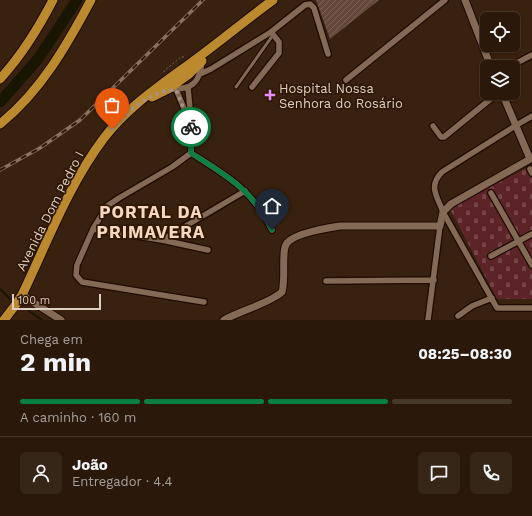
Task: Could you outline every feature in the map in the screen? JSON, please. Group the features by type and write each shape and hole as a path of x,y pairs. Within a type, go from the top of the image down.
{"main road":[{"path":"0,79 16,61 32,38 53,0"},
{"path":"0,124 12,114 41,83 58,59 91,0"},
{"name":"Avenida Dom Pedro I","path":"135,106 172,89 189,74 202,58 273,0"},
{"name":"Avenida Dom Pedro I","path":"4,320 22,295 70,194 86,164 104,137 135,106 155,90 202,58 280,0"}],"street":[{"path":"346,80 445,0"},
{"path":"465,0 488,60"},
{"path":"200,74 272,34 305,5 310,4 314,8 328,54"},
{"path":"252,87 279,53 278,42 272,34"},
{"path":"520,61 532,55"},
{"path":"155,90 188,88 200,74 202,58"},
{"path":"188,88 192,129 191,153"},
{"path":"172,89 192,129"},
{"path":"433,126 441,137 444,137 489,100"},
{"path":"428,320 443,212 451,204 531,159 515,126 505,100"},
{"path":"532,116 442,172 436,178 434,186 443,212 497,308 532,308"},
{"path":"191,153 232,180 245,191 254,200 272,230"},
{"path":"191,153 172,167 107,206 93,229 77,266 76,275 82,282 204,302"},
{"path":"162,240 245,191"},
{"path":"491,192 532,265"},
{"path":"224,320 232,315 273,298 282,292 284,285 284,249 287,243 293,238 325,228 340,226 440,226"},
{"path":"93,229 162,240 208,250"},
{"path":"491,256 532,234"},
{"path":"326,281 434,280"},
{"path":"22,295 61,320"},
{"path":"458,316 472,306 492,298"}],"lane":[{"path":"236,87 272,34"}],"green space":[{"path":"532,165 532,299 497,299 450,209"}],"building":[{"path":"316,0 379,0 330,39"}],"waterway":[{"path":"0,102 38,59 77,0"},
{"path":"0,289 10,299"},
{"path":"29,311 42,320"}],"railway":[{"path":"0,170 40,148 80,120 203,0"}],"way so far":[{"path":"112,129 135,106 168,89 176,90 191,127"}],"place":[{"name":"Hospital Nossa Senhora do Rosário","path":"270,95"}],"district":[{"name":"PORTAL DA PRIMAVERA","path":"151,222"}],"route":[{"path":"191,127 191,153 232,180 245,191 254,200 272,230"}]}
